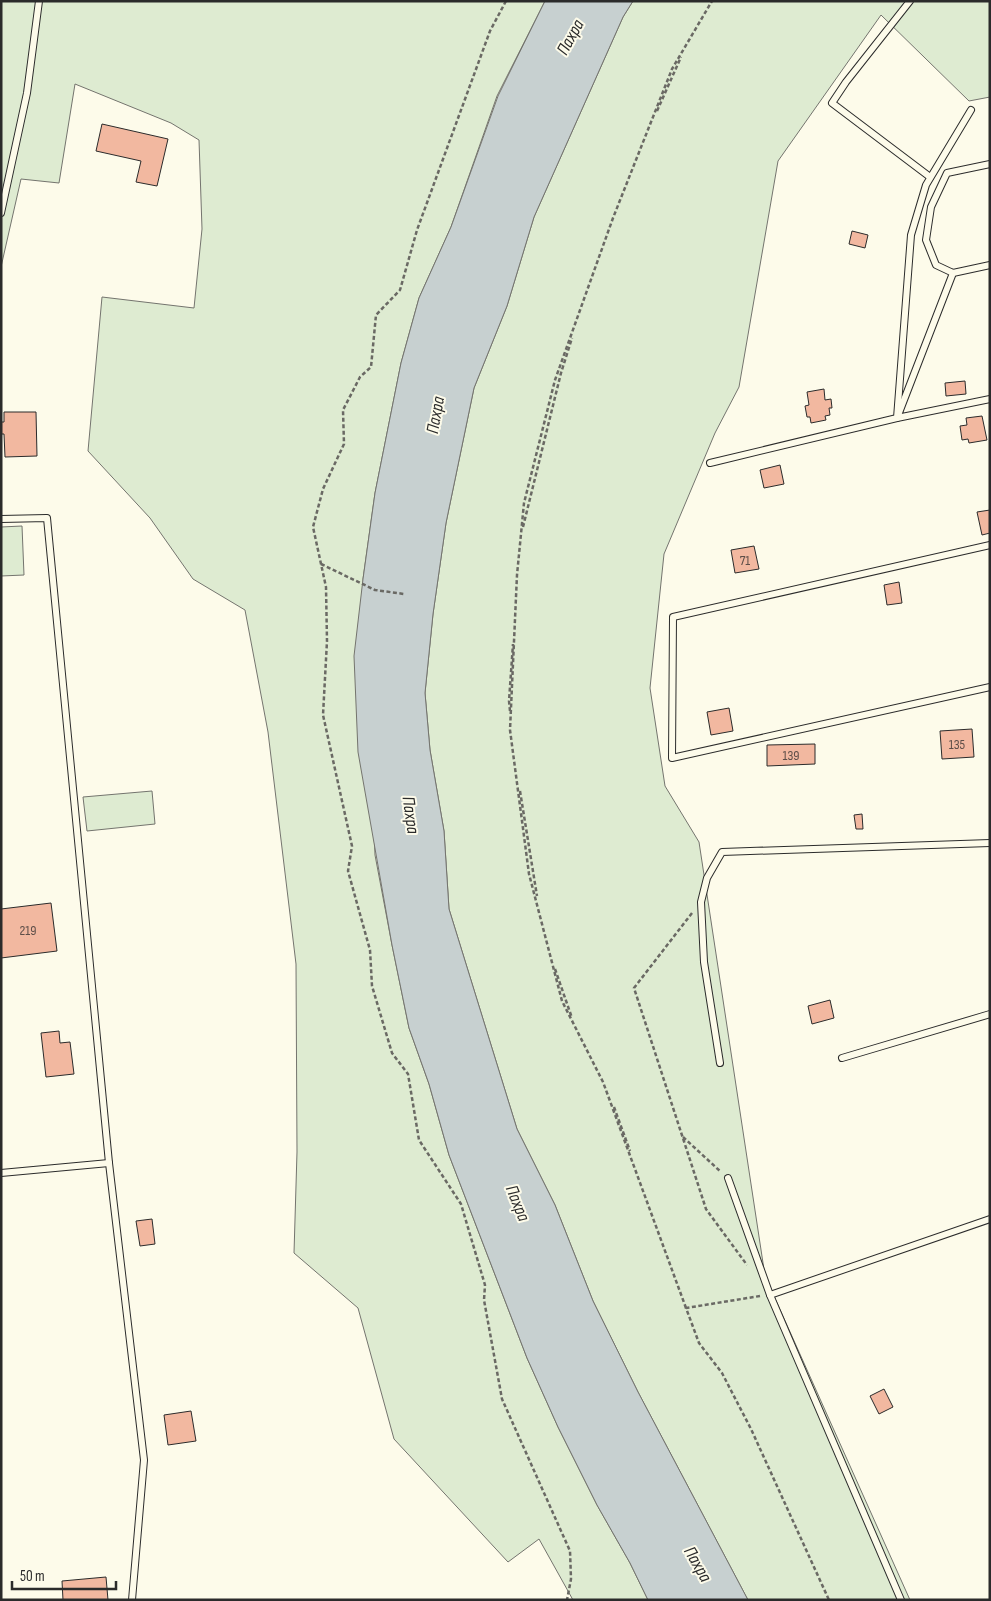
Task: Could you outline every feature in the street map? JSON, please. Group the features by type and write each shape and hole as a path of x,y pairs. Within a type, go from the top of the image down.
{"lane":[{"path":"1,213 27,94 40,1"},
{"path":"910,1 846,82 832,103 930,177"},
{"path":"897,418 911,235 926,185 971,110"},
{"path":"990,164 947,173 931,207 926,240 936,265 953,273 990,265"},
{"path":"897,418 953,273"},
{"path":"710,463 897,418 990,399"},
{"path":"1,519 47,518 109,1163 144,1460 132,1600"},
{"path":"990,545 672,617 672,758 990,686"},
{"path":"720,1063 704,962 701,902 707,878 722,852 990,843"},
{"path":"842,1058 990,1014"},
{"path":"1,1173 109,1163"},
{"path":"728,1178 770,1295 901,1600"},
{"path":"770,1295 990,1218"}],"path":[{"path":"506,1 490,31 417,230 400,290 376,315 371,367 360,377 343,410 344,444 323,489 313,528 326,588 327,641 323,714 352,846 348,871 370,950 372,986 392,1053 408,1074 419,1140 461,1204 485,1285 484,1300 502,1399 570,1551 571,1579 567,1600"},
{"path":"686,1308 618,1116 614,1107 609,1098 605,1089 578,1036 576,1027 566,1001 563,992 551,957 548,948 542,931 541,921 539,912 536,893 535,884 517,771 512,728 511,719 510,710 509,701 519,542 522,532 561,373 570,346 581,309 583,300 586,291 625,184 636,158 640,149 644,140 652,123 682,53 686,44 712,1 697,27 687,44 682,52 672,70 642,144 639,153 628,181 616,209 587,290 584,299 581,308 578,317 555,380 524,503 523,512 522,521 521,530 520,539 517,575 512,701 511,711 511,720 510,730 529,874 536,901 539,910 546,937 548,946 550,956 562,1001 574,1025 578,1033 586,1049 603,1082 606,1090 609,1099 632,1162 686,1308 699,1343 722,1373 751,1429 829,1600"},
{"path":"321,564 375,590 404,594"},
{"path":"701,902 634,988 706,1209 752,1272"},
{"path":"682,1136 728,1178"},
{"path":"686,1308 770,1295"}],"green space":[{"path":"1,1 545,1 497,96 451,227 419,298 401,363 375,493 363,579 375,855 409,1028 429,1084 449,1155 527,1358 558,1427 597,1505 630,1563 648,1600 573,1600 539,1539 508,1562 394,1439 358,1308 294,1253 297,1152 296,964 268,732 245,610 193,579 150,518 88,451 102,297 194,308 202,229 199,140 171,123 75,84 59,183 21,179 1,267"},
{"path":"633,1 990,1 990,97 969,101 881,15 778,161 739,387 715,433 664,554 650,688 665,786 699,842 765,1276 910,1600 748,1600 638,1392 593,1301 555,1205 517,1129 449,909 444,831 430,750 425,693 433,614 446,523 474,388 507,306 534,217 623,17"},
{"path":"22,526 24,575 1,576 1,527"},
{"path":"152,791 155,824 87,831 83,797"}],"water":[{"name":"Пахра","path":"545,1 633,1 623,17 534,217 507,306 474,388 446,523 433,614 425,693 430,750 444,831 449,909 517,1129 555,1205 593,1301 638,1392 748,1600 648,1600 558,1427 527,1358 449,1155 429,1084 409,1028 392,945 358,752 354,656 375,493 401,363 419,298 451,227 498,96"}],"building":[{"path":"102,124 168,139 157,186 136,182 141,161 96,151"},
{"path":"852,231 868,235 865,248 849,244"},
{"path":"965,381 966,394 946,396 945,383"},
{"path":"824,389 825,400 831,399 832,408 829,408 830,415 825,416 826,420 811,423 810,417 807,417 805,406 809,405 807,392"},
{"path":"4,412 36,412 37,456 5,457 4,434 1,434 1,422 4,422"},
{"path":"982,416 987,440 969,443 968,439 962,440 960,426 967,425 966,418"},
{"path":"780,465 784,484 764,488 760,470"},
{"path":"990,510 990,533 982,535 977,512"},
{"path":"754,546 759,569 735,573 731,550"},
{"path":"899,582 902,603 887,605 884,585"},
{"path":"729,708 733,731 711,735 707,712"},
{"path":"972,729 974,757 942,759 940,731"},
{"path":"815,744 815,764 767,766 767,745"},
{"path":"862,814 863,829 856,829 854,815"},
{"path":"51,903 57,951 1,958 1,909"},
{"path":"830,1000 834,1018 812,1024 808,1006"},
{"path":"59,1031 60,1043 70,1042 74,1074 46,1077 41,1033"},
{"path":"152,1219 155,1244 140,1246 136,1221"},
{"path":"884,1389 893,1407 879,1414 870,1396"},
{"path":"191,1411 196,1441 168,1445 164,1415"},
{"path":"106,1577 108,1600 63,1600 62,1581"}]}
